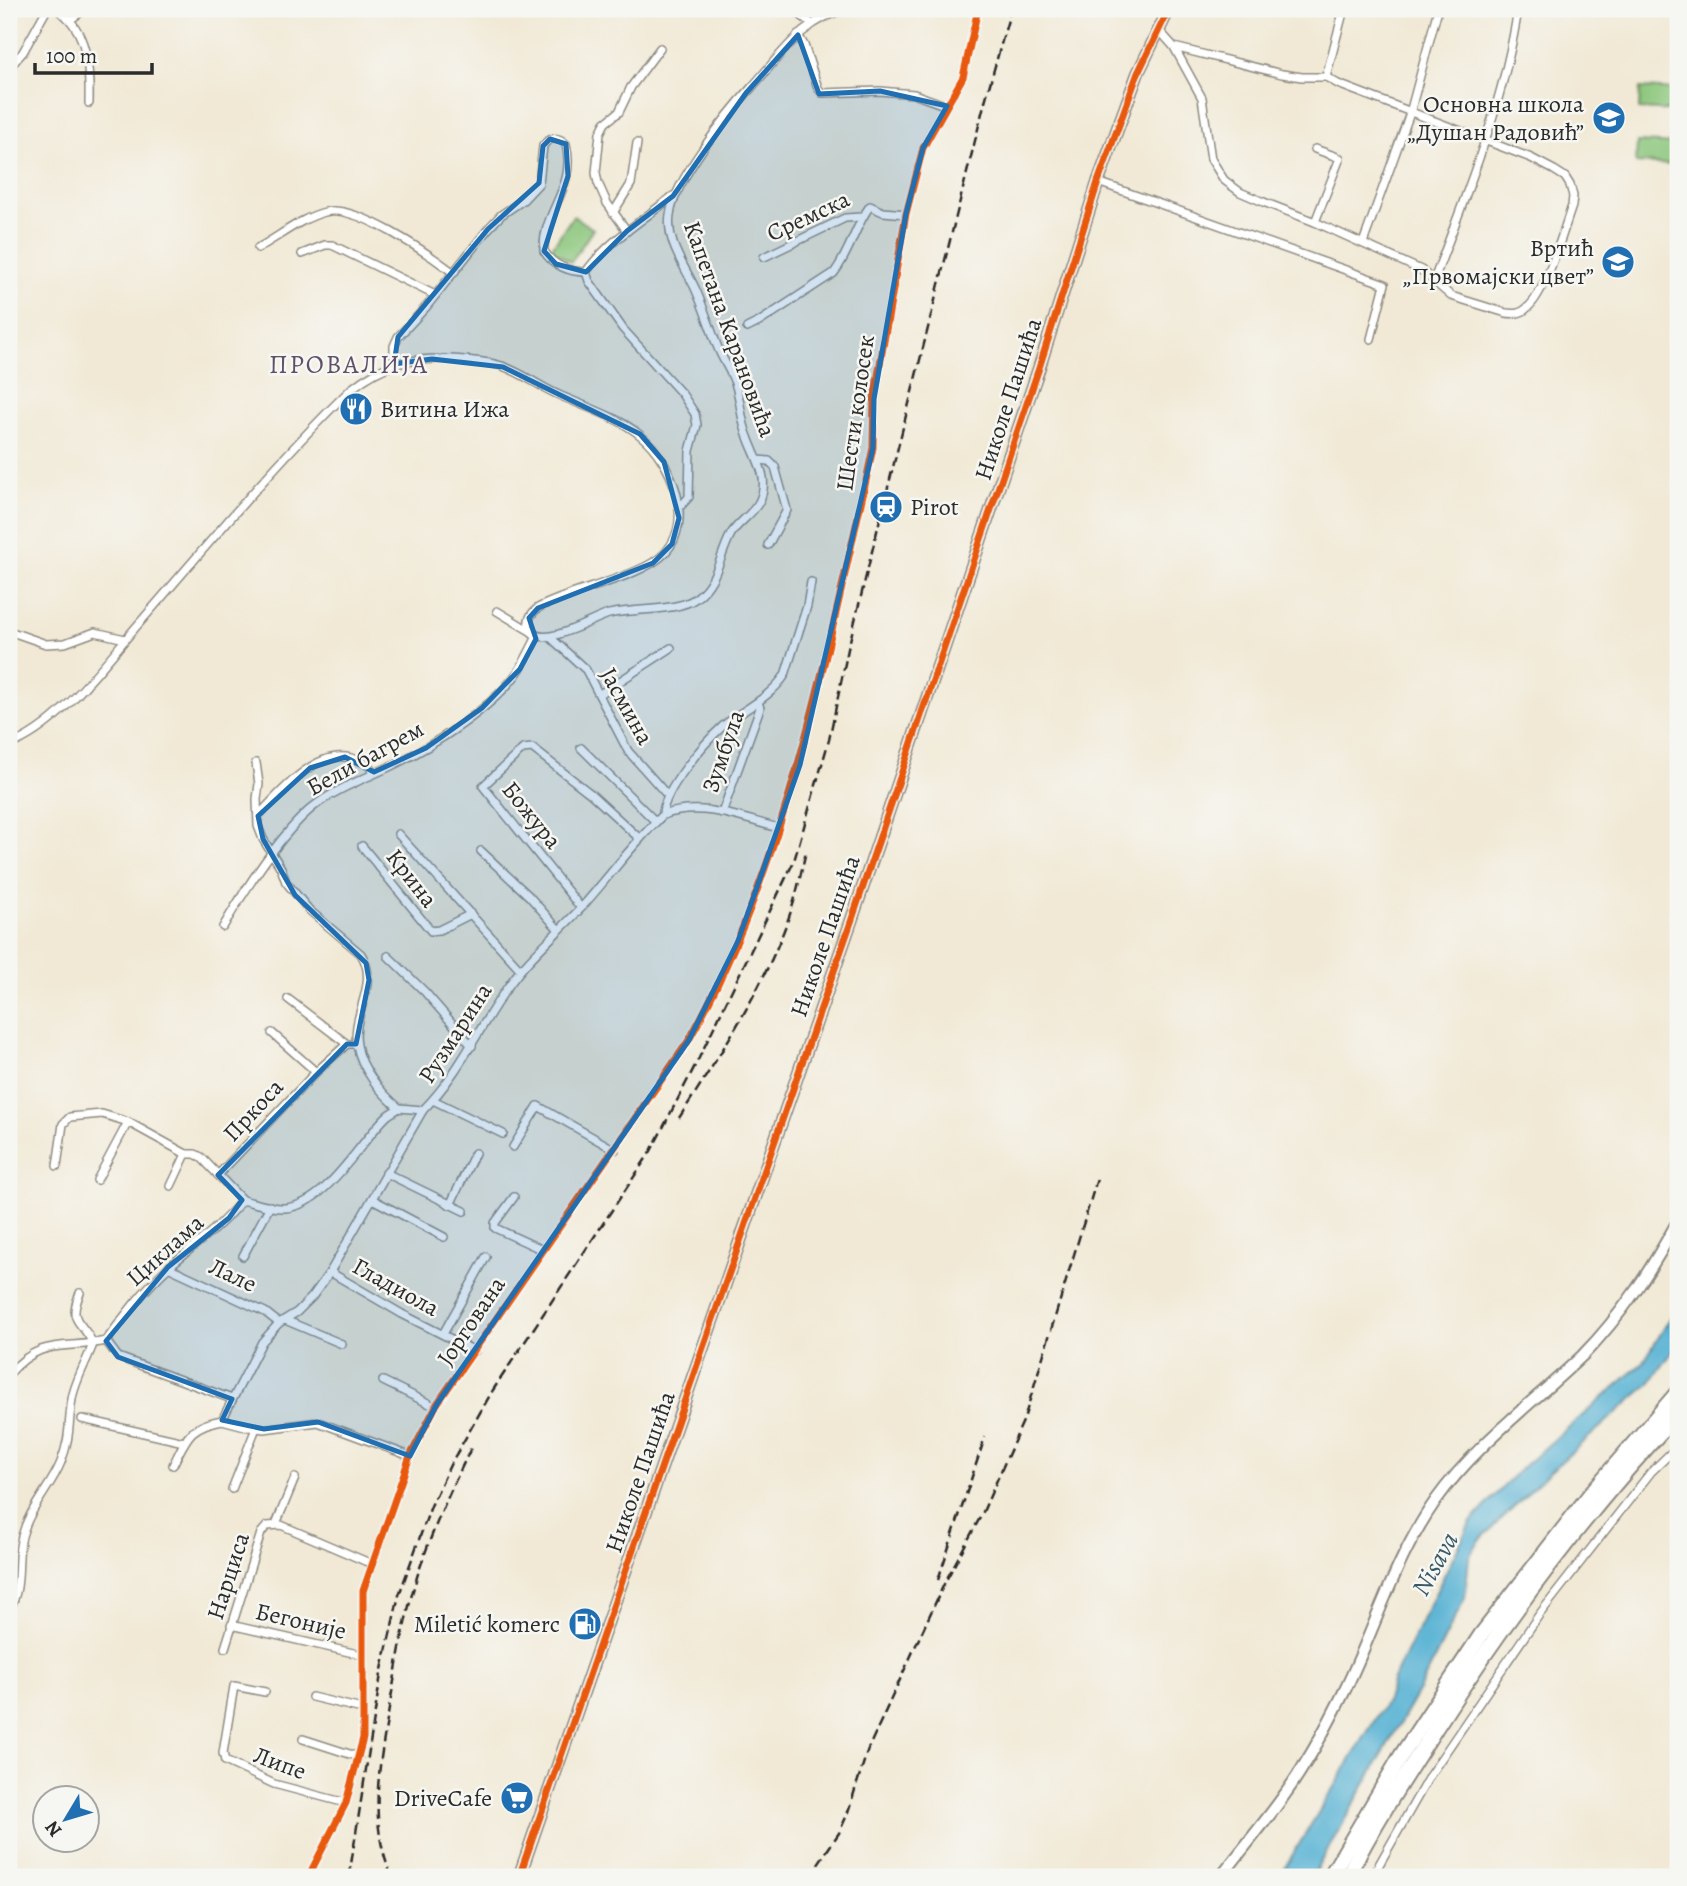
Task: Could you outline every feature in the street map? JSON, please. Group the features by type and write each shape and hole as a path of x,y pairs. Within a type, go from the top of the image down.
{"highway":[{"path":"1329,1877 1401,1756 1481,1635 1592,1492 1678,1392"},
{"path":"1347,1877 1405,1773 1492,1642 1622,1477 1678,1413"}],"main road":[{"name":"Николе Пашића","path":"519,1877 850,924 1039,368 1098,182 1138,73 1170,9"},
{"path":"1220,1877 1306,1764 1346,1688 1394,1575 1433,1504 1450,1480 1480,1448 1563,1373 1611,1325 1642,1282 1678,1221"}],"street":[{"path":"9,68 23,52 47,9"},
{"path":"56,9 70,20 87,54 90,71 89,103"},
{"path":"70,20 85,9"},
{"path":"793,9 812,24"},
{"name":"Капетана Карановића","path":"535,634 550,637 606,615 646,608 682,606 695,600 711,583 731,535 758,503 764,482 763,472 743,423 732,377 673,242 669,220 673,196 699,156 747,93 798,36 835,10 848,9"},
{"name":"Шести колосек","path":"778,828 800,765 873,448 874,399 906,214 923,148 964,77 978,9"},
{"path":"1326,77 1344,9"},
{"path":"1363,243 1410,113 1438,9"},
{"path":"1434,280 1486,141 1512,52 1518,9"},
{"path":"1158,29 1174,47 1202,98 1211,159 1223,180 1251,197 1315,222 1421,270 1451,296 1506,313 1514,314 1530,306 1542,285 1572,206 1573,196 1565,177 1531,158 1410,113 1326,77 1282,74 1174,47"},
{"path":"798,36 804,45 818,90 822,93 867,91 914,94 947,106"},
{"path":"627,231 613,213 598,183 596,173 600,133 605,123 618,112 631,88 660,48"},
{"path":"394,364 394,345 398,337 488,229 539,183 543,146 554,138 566,144 568,176 549,223 544,251 556,264 575,272 586,272"},
{"path":"613,213 631,184 637,143"},
{"path":"1315,149 1340,158 1315,222"},
{"path":"1098,182 1385,284 1371,339"},
{"path":"586,272 627,231 673,196"},
{"name":"Сремска","path":"764,257 845,218 861,217 870,205 883,212 906,214"},
{"path":"258,248 313,217 336,210 350,212 381,228 454,273"},
{"path":"747,328 834,273 842,262 861,217"},
{"path":"302,254 325,245 332,246 435,295"},
{"path":"586,272 589,281 623,329 682,394 695,414 697,425 690,451 689,497 679,508"},
{"path":"9,745 38,731 54,717 330,409 367,376 410,360 484,362 503,367 640,434 655,449 671,477 679,508 672,544 664,554 653,563 538,608 529,618 535,634"},
{"path":"758,460 769,461 775,467 788,510 768,545"},
{"path":"778,828 722,813 690,809 663,815 663,808 668,796 706,743 723,726 780,684 786,675 807,606 811,582"},
{"path":"497,611 535,634"},
{"path":"9,631 46,644 65,643 95,632 125,639"},
{"name":"Бели багрем","path":"223,927 273,854 314,806 374,772 426,748 482,708 520,669 535,634"},
{"name":"Јасмина","path":"550,637 582,665 600,694 628,751 668,796"},
{"path":"600,694 671,648"},
{"name":"Зумбула","path":"722,813 760,708 758,702"},
{"name":"Божура","path":"581,908 483,786 526,748 534,749 640,839"},
{"path":"581,748 656,822"},
{"path":"258,816 310,768 334,757 360,761 370,765 374,772"},
{"path":"256,763 259,784 258,816 263,839 281,868 286,882 295,895 361,954 366,963 369,980 358,1021 356,1044 368,1072 399,1108 423,1110 433,1100"},
{"name":"Рузмарина","path":"503,1134 433,1100 472,1046 520,970 581,908 663,815"},
{"name":"Јоргована","path":"308,1877 346,1804 359,1757 363,1738 363,1591 410,1456 436,1407 689,1040 738,941 778,828"},
{"name":"Крина","path":"398,834 520,970"},
{"name":"Крина","path":"362,846 431,931 439,930 471,914"},
{"path":"481,851 529,896 559,930"},
{"path":"388,956 425,992 472,1046"},
{"path":"288,999 347,1044 356,1044"},
{"name":"Пркоса","path":"272,1033 316,1072"},
{"name":"Пркоса","path":"218,1175 316,1072 347,1044"},
{"path":"513,1147 538,1106 615,1150"},
{"path":"57,1166 63,1124 70,1117 102,1114 128,1122 186,1154 198,1155 242,1200 284,1208 308,1199 328,1184 379,1124 399,1108"},
{"name":"Рузмарина","path":"222,1420 262,1342 282,1321 297,1312 312,1297 330,1272 423,1110"},
{"path":"97,1180 128,1122"},
{"path":"450,1205 475,1153"},
{"path":"171,1186 186,1154"},
{"path":"386,1173 464,1212"},
{"path":"514,1196 495,1223 495,1228 543,1250"},
{"path":"372,1199 444,1237"},
{"name":"Циклама","path":"106,1341 132,1305 168,1267 204,1241 229,1218 242,1200"},
{"path":"243,1256 270,1206"},
{"name":"Гладиола","path":"443,1334 486,1257"},
{"name":"Лале","path":"168,1267 282,1321"},
{"name":"Гладиола","path":"330,1272 402,1314 475,1350"},
{"path":"80,1293 74,1314 93,1344"},
{"path":"282,1321 342,1344"},
{"path":"9,1374 16,1366 50,1346 106,1341 118,1357 232,1399"},
{"path":"9,1610 19,1586 18,1564 25,1526 60,1466 69,1440 72,1398 93,1344"},
{"path":"383,1381 436,1407"},
{"path":"82,1419 184,1442"},
{"path":"173,1465 194,1429 205,1423 222,1420 256,1428 318,1422 410,1456"},
{"path":"232,1489 256,1428"},
{"path":"1372,1877 1430,1775 1539,1615 1651,1472 1678,1446"},
{"name":"Нарциса","path":"276,1524 295,1478"},
{"name":"Нарциса","path":"225,1648 261,1533 267,1526 276,1524 372,1564"},
{"name":"Бегоније","path":"232,1625 362,1655"},
{"name":"Липе","path":"265,1692 234,1686 223,1753 225,1761 274,1784 346,1804"},
{"path":"312,1698 362,1709"},
{"path":"303,1739 359,1757"}],"highlighted area":[{"path":"798,35 819,94 880,91 947,106 923,148 906,214 874,399 873,448 800,765 738,941 689,1040 437,1404 410,1456 318,1422 264,1429 222,1420 232,1399 118,1357 106,1341 168,1267 229,1218 242,1200 218,1175 347,1044 356,1044 369,980 366,963 295,895 263,839 258,816 310,768 345,757 374,772 426,748 482,708 520,669 536,639 529,618 538,608 653,563 672,544 679,518 664,462 640,434 503,367 432,359 394,364 398,337 488,229 539,183 543,146 550,139 566,144 568,176 544,251 556,264 586,272 627,231 673,196 746,93"}],"green space":[{"path":"1640,88 1678,90 1678,111 1639,109"},
{"path":"1637,142 1678,144 1678,165 1636,163"},
{"path":"573,216 593,229 571,262 551,249"}],"water":[{"path":"1678,1305 1678,1344 1650,1383 1546,1475 1479,1541 1469,1557 1465,1598 1420,1688 1312,1877 1279,1877 1387,1700 1393,1679 1470,1523 1517,1472 1643,1363"}],"railway":[{"path":"349,1877 381,1674 399,1595 431,1506 450,1465 493,1390 651,1151 794,861 829,740 879,523 984,105 1011,9"},
{"path":"679,1118 768,968 792,906 806,851"},
{"path":"809,1877 839,1833 868,1749 945,1582 982,1514 1024,1419 1097,1179"},
{"path":"938,1580 985,1437"},
{"path":"392,1877 380,1836 378,1794 382,1752 399,1652 424,1556 472,1446"}],"cycle path":[{"path":"308,1877 346,1803 363,1738 363,1591 410,1456 437,1404 689,1040 722,975 775,840 815,701 873,448 874,399 906,214 923,148 963,77 978,9"},
{"path":"519,1877 852,919 1039,368 1098,182 1138,73 1169,9"}],"place":[{"name":"Основна школа „Душан Радовић”","path":"1609,118"},
{"name":"Вртић „Првомајски цвет”","path":"1618,262"},
{"name":"Витина Ижа","path":"356,409"},
{"name":"Pirot","path":"886,507"},
{"name":"Miletić komerc","path":"585,1624"},
{"name":"DriveCafe","path":"517,1798"}],"district":[{"name":"ПРОВАЛИЈА","path":"349,364"}],"water label":[{"name":"Nisava","path":"1435,1564"}]}
